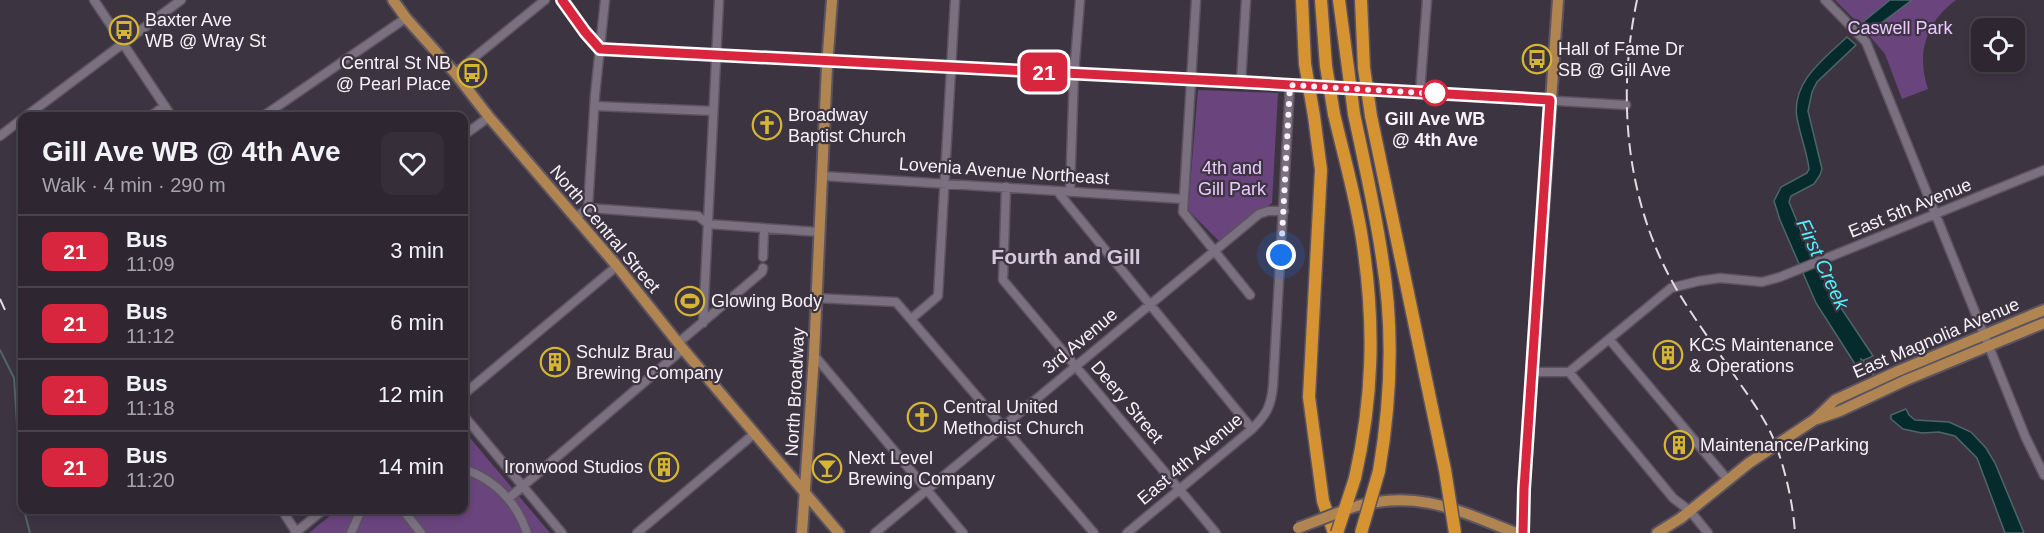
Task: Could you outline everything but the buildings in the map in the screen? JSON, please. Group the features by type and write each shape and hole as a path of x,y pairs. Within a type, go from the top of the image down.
{"highway":[{"path":"1302,0 1305,64 1314,116 1321,180 1309,397 1323,501 1335,533"},
{"path":"1321,0 1326,66 1334,114 1363,244 1370,332 1369,399 1355,478 1335,533"},
{"path":"1339,0 1354,114 1383,259 1388,326 1387,427 1379,471 1361,533"},
{"path":"1345,45 1346,0"},
{"path":"1361,0 1364,68 1371,116 1445,470 1455,533"}],"main road":[{"name":"North Central Street","path":"393,0 839,533"},
{"name":"North Broadway","path":"802,533 814,355 832,0"},
{"path":"1523,533 1524,489 1558,0"},
{"name":"East Magnolia Avenue","path":"1657,533 1690,511 1749,463 1814,420 1835,400 2044,310"},
{"name":"East Magnolia Avenue","path":"1814,420 1840,411 1888,388 2044,323"},
{"path":"1293,531 1353,507 1385,500 1424,501 1460,511 1516,533"}],"street":[{"path":"94,0 169,112"},
{"path":"34,112 181,0"},
{"path":"455,73 544,0"},
{"path":"562,0 600,49 1190,79 1626,105"},
{"path":"588,208 605,0"},
{"path":"703,323 719,0"},
{"path":"911,319 938,296 955,0"},
{"path":"1070,192 1074,73 1080,0"},
{"path":"1196,0 1184,212 1250,295"},
{"path":"1241,82 1246,0"},
{"path":"1420,92 1427,0"},
{"path":"1825,0 1866,42 1984,335 2044,475"},
{"path":"269,112 406,18"},
{"name":"East 4th Avenue","path":"1127,533 1252,429 1266,414 1272,398 1290,85"},
{"path":"595,105 712,111"},
{"path":"156,112 165,106"},
{"path":"468,132 489,117"},
{"path":"0,136 18,124"},
{"name":"East 5th Avenue","path":"1569,372 1671,288 1700,280 1720,278 1762,282 1793,273 2044,170"},
{"name":"Lovenia Avenue Northeast","path":"823,176 1183,199"},
{"name":"Deery Street","path":"1006,188 1003,280 1216,533"},
{"path":"1057,191 1252,429"},
{"path":"575,219 588,208 698,216 708,224 819,232"},
{"name":"3rd Avenue","path":"875,533 1259,214 1268,211 1284,211"},
{"path":"763,257 764,228"},
{"path":"468,391 617,266"},
{"path":"509,498 681,346 703,323 762,272 763,268"},
{"path":"816,298 896,302 1094,533"},
{"path":"1609,339 1728,480"},
{"path":"814,355 963,533"},
{"path":"1532,372 1569,372 1673,498 1690,511 1708,533"},
{"path":"468,421 562,533"},
{"path":"639,532 755,433"},
{"path":"468,471 488,480 509,498 523,520 527,533"},
{"path":"285,514 296,532 318,514"},
{"path":"351,533 359,514"},
{"path":"406,514 421,533"}],"green space":[{"name":"Caswell Park","path":"1835,0 1956,0 1937,18 1926,39 1923,63 1928,89 1902,99 1885,54"},
{"name":"4th and Gill Park","path":"1198,90 1278,93 1272,203 1219,241 1188,210"},
{"path":"468,436 550,533 309,533 332,514 468,514"}],"shaded area":[{"path":"1890,0 1912,0 1872,30 1863,22"},
{"name":"First Creek","path":"1847,37 1856,45 1817,82 1812,92 1808,111 1822,169 1820,175 1814,184 1791,196 1789,202 1831,293 1873,356 1855,364 1816,303 1774,201 1781,187 1807,173 1809,169 1797,118 1796,105 1799,93 1811,72"},
{"path":"1906,409 1915,420 1949,422 1971,432 1986,448 1995,463 2024,533 2005,533 1977,458 1955,436 1939,432 1922,433 1903,429 1891,419 1891,415"}],"waterway":[{"path":"0,350 14,378 18,440"},
{"name":"First Creek","path":"1861,359 1876,378"},
{"path":"25,514 30,533"}],"railway":[{"path":"1637,0 1627,75 1630,152 1637,189 1662,261 1680,295 1755,405 1771,433 1788,486 1795,533"},
{"path":"0,299 5,310"}],"bus line":[{"name":"21","path":"562,0 600,49 1550,100 1523,533"}],"place":[{"name":"Baxter Ave WB @ Wray St","path":"124,30"},
{"name":"Hall of Fame Dr SB @ Gill Ave","path":"1537,59"},
{"name":"Central St NB @ Pearl Place","path":"472,73"},
{"name":"Gill Ave WB @ 4th Ave","path":"1435,93"},
{"name":"Broadway Baptist Church","path":"767,125"},
{"name":"Glowing Body","path":"690,301"},
{"name":"KCS Maintenance & Operations","path":"1668,355"},
{"name":"Schulz Brau Brewing Company","path":"555,362"},
{"name":"Central United Methodist Church","path":"922,417"},
{"name":"Maintenance/Parking","path":"1679,445"},
{"name":"Ironwood Studios","path":"664,467"},
{"name":"Next Level Brewing Company","path":"827,468"}],"district":[{"name":"Fourth and Gill","path":"1066,257"}],"route":[{"path":"1281,255 1290,85 1440,94 1435,93"}]}
